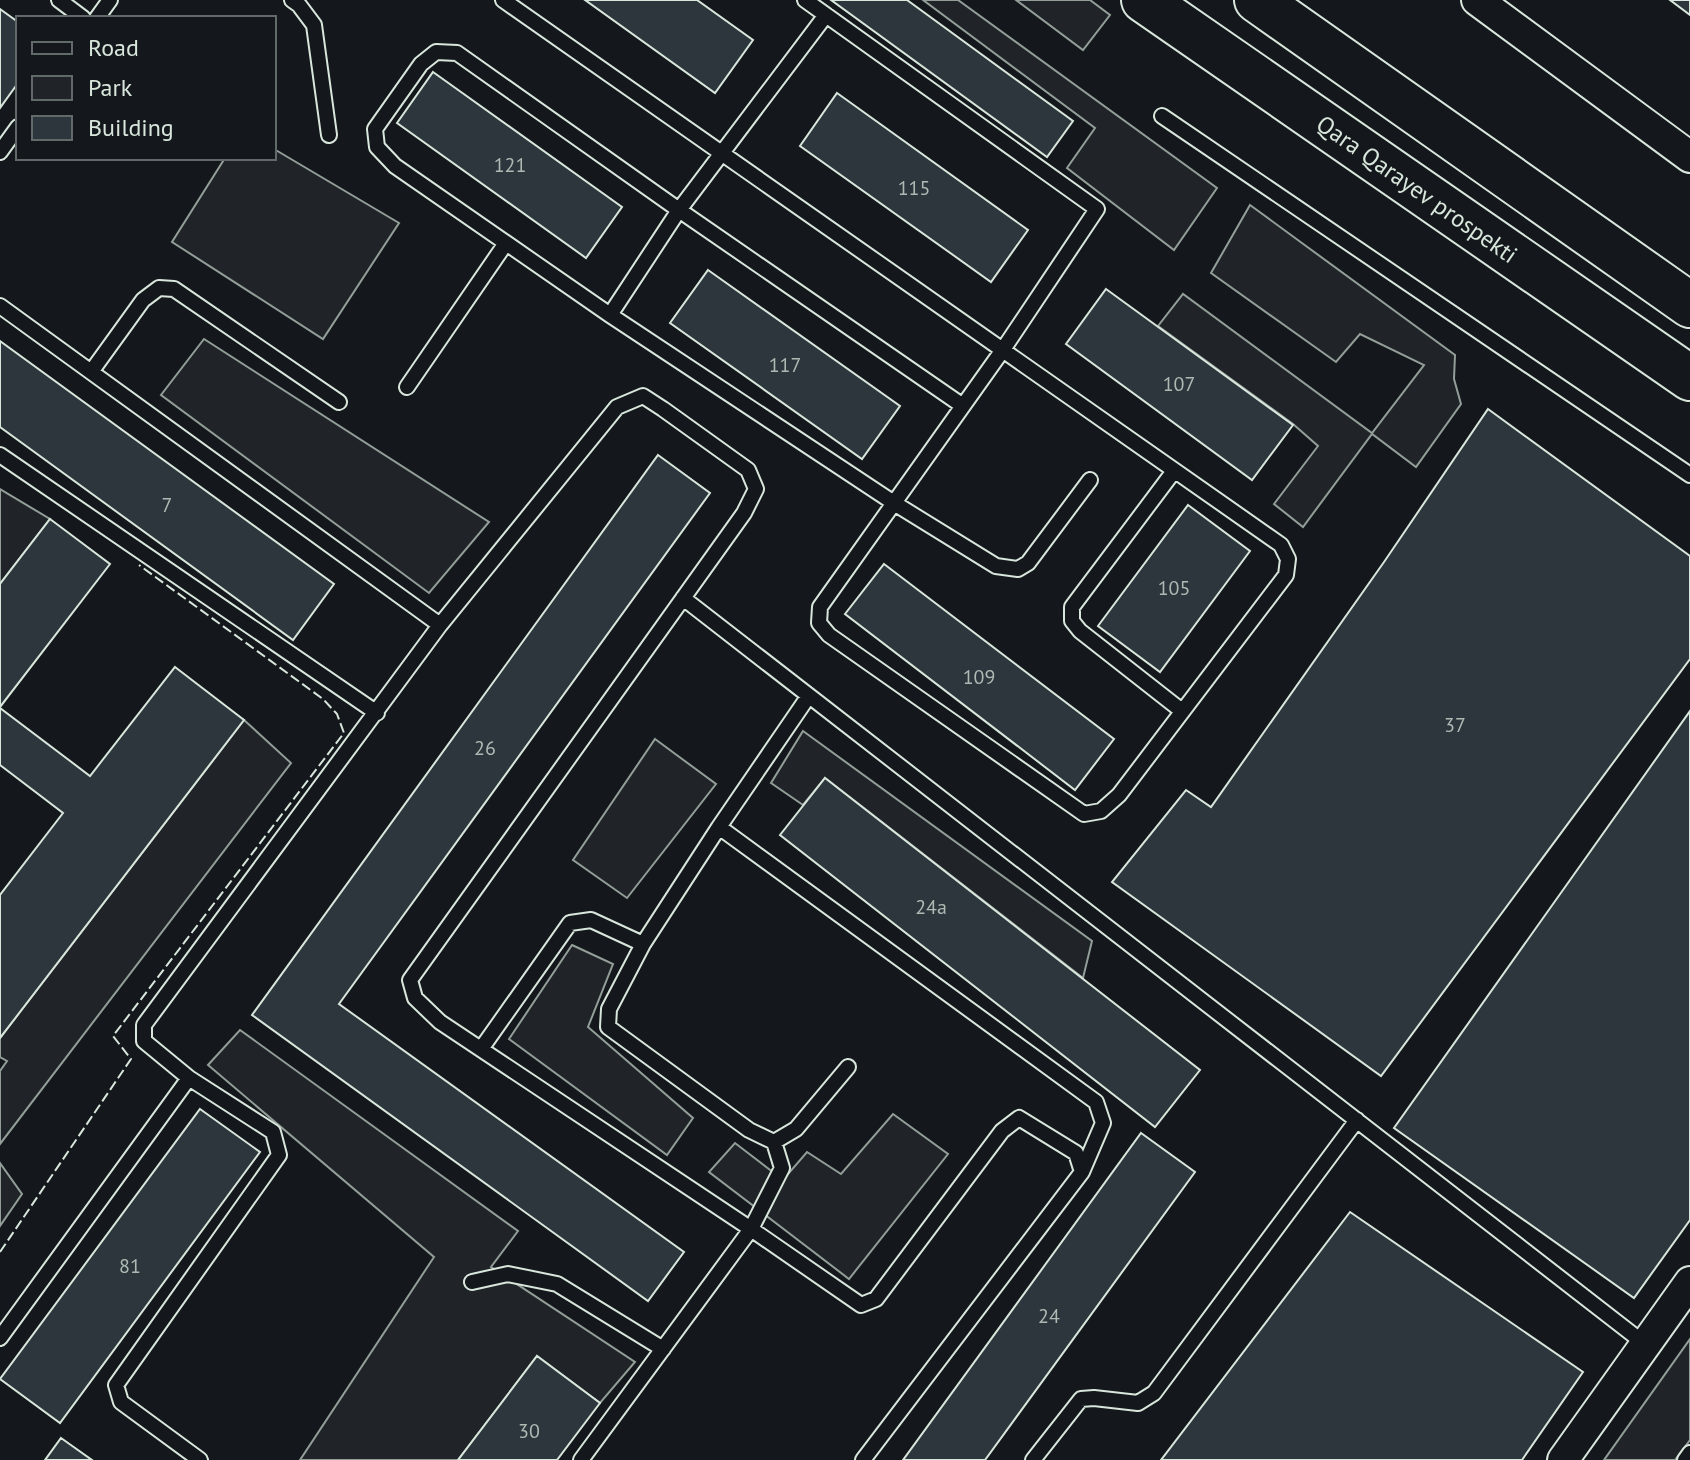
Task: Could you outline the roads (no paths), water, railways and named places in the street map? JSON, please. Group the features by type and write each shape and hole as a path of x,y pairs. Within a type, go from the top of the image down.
{"main road":[{"name":"Qara Qarayev prospekti","path":"1144,0 1690,378"},
{"path":"1257,0 1690,305"}],"street":[{"path":"1477,0 1690,157"},
{"path":"1563,1460 1690,1282"}],"lane":[{"path":"59,0 80,16"},
{"path":"292,0 314,25 329,135"},
{"path":"503,0 1002,351 1281,545 1288,559 1286,575 1119,795 1101,811 1084,814 829,635 819,623 820,607 1002,351 1097,209 805,0"},
{"path":"610,315 679,210 826,15"},
{"path":"963,406 457,53 436,52 421,64 375,129 377,147 395,166 610,315 894,503 996,566 1018,569 1028,563 1090,480"},
{"path":"1162,116 1690,475"},
{"path":"0,152 16,130"},
{"path":"407,387 506,243"},
{"path":"91,372 143,300 159,288 174,289 339,402"},
{"path":"0,306 440,625"},
{"path":"200,1460 121,1402 116,1385 279,1155 273,1132 189,1078 144,1041 144,1025 440,625 617,407 643,396 748,470 756,489 744,513 410,980 415,998 440,1022 861,1305 876,1299 1002,1131 1019,1118 1076,1153 1082,1172"},
{"path":"0,455 377,713"},
{"path":"1174,471 1072,607 1072,621 1080,631 1182,711"},
{"path":"683,598 1645,1344"},
{"path":"581,1460 751,1229 782,1168 774,1142 749,1130 608,1027 609,1009 643,944 808,697"},
{"path":"719,827 1096,1102 1103,1123 1082,1172 863,1460"},
{"path":"481,1049 570,923 591,920 643,944"},
{"path":"774,1142 796,1129 848,1067"},
{"path":"0,1338 189,1078"},
{"path":"1033,1460 1081,1399 1138,1403 1154,1393 1357,1120"},
{"path":"472,1282 508,1274 557,1284 663,1349"},
{"path":"1685,1460 1690,1453"}]}
